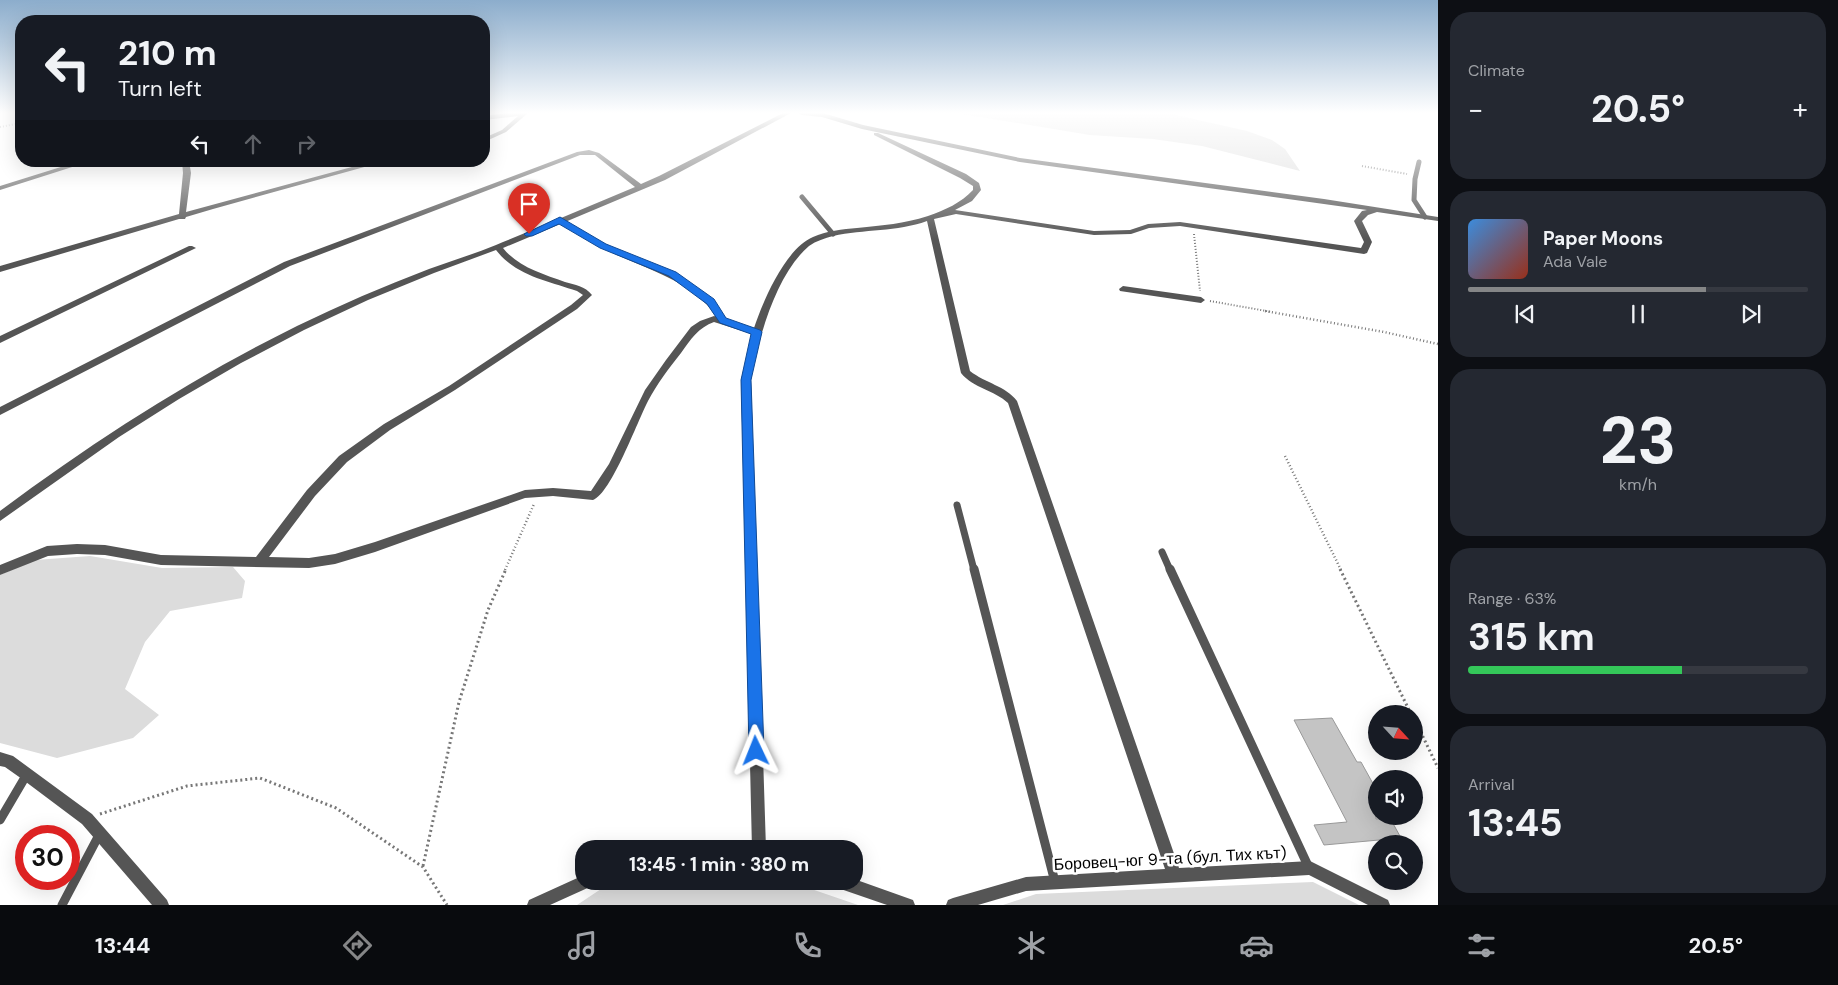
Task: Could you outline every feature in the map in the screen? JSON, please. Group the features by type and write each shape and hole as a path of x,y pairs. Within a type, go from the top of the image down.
{"street":[{"path":"0,411 287,264 576,155"},
{"path":"598,155 637,183 639,188"},
{"path":"0,517 146,413 199,382 312,324 444,265 498,247 639,188 681,170 709,155"},
{"path":"759,840 746,380 756,332 772,295 795,257 806,243 833,234 908,225 946,212 969,199 978,190 976,186 963,176 920,155"},
{"path":"997,155 1438,219"},
{"path":"0,188 68,167"},
{"path":"182,217 186,167"},
{"path":"0,269 289,185 360,167"},
{"path":"946,212 972,214 1094,233 1131,232 1148,226 1193,225 1364,251 1368,242 1358,220 1365,213 1375,210"},
{"path":"930,218 966,373 976,382 1002,391 1012,401 1174,875"},
{"path":"259,562 311,493 343,460 387,427 452,388 574,307 588,295 579,288 522,268 504,257 498,247"},
{"path":"0,340 192,248"},
{"path":"1123,290 1201,300"},
{"path":"0,570 47,552 77,549 105,550 161,560 309,563 335,559 375,547 504,500 539,492 593,496 608,474 641,406 662,371 699,325 707,320 723,320 756,332"},
{"path":"0,759 8,761 28,774 87,819 162,905"},
{"name":"Боровец-юг 9-та (бул. Тих кът)","path":"953,905 1026,884 1310,868 1383,905"},
{"path":"534,905 575,886"},
{"path":"863,890 908,905"}],"lane":[{"path":"1419,162 1415,178 1414,200 1425,217"},
{"path":"802,197 833,234"},
{"path":"560,220 603,246 672,274 710,302 723,320"},
{"path":"957,505 1055,882"},
{"path":"1162,552 1310,868"},
{"path":"0,820 28,774"},
{"path":"62,905 99,834"}],"path":[{"path":"1362,166 1404,173 1415,178"},
{"path":"1193,225 1201,300 1384,332 1438,344"},
{"path":"1285,456 1408,705"},
{"path":"423,866 459,702 488,610 539,492"},
{"path":"1423,737 1438,768"},
{"path":"87,819 187,786 260,778 336,808 423,866 447,905"}],"shaded area":[{"path":"1238,155 1289,155 1300,171"},
{"path":"90,556 162,568 233,567 245,581 242,598 170,611 145,642 125,689 159,715 133,738 57,758 0,743 0,575 35,560"},
{"path":"1313,882 1359,905 1003,905 1036,894"},
{"path":"600,890 814,890 858,905 577,905"}],"building":[{"path":"1332,718 1357,762 1361,762 1368,775 1368,825 1394,825 1399,835 1368,835 1368,841 1324,845 1314,825 1347,822 1294,720"}],"route":[{"path":"529,234 560,220 603,246 633,260 655,266 672,274 699,292 710,302 723,320 756,332 746,380 756,751"}]}
